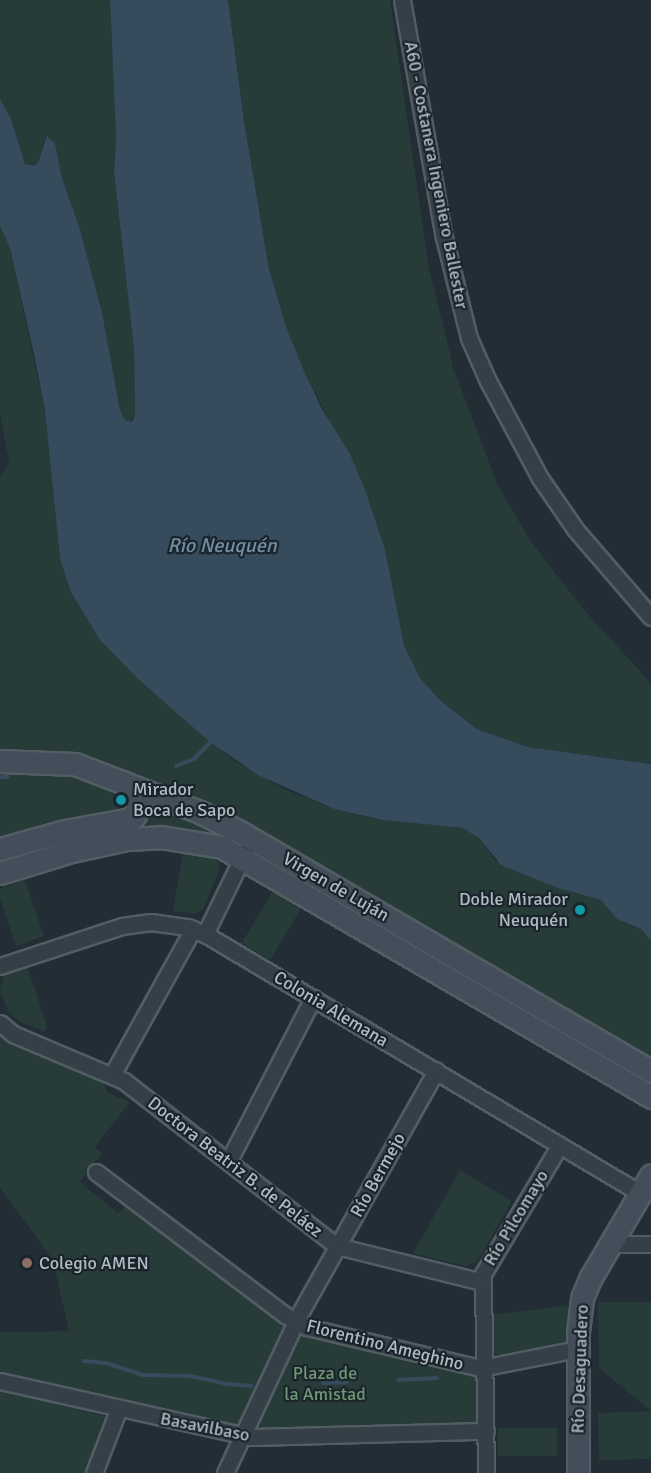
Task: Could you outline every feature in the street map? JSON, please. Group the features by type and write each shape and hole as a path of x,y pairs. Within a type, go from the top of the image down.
{"street":[{"name":"A60 - Costanera Ingeniero Ballester","path":"402,0 444,237 469,338 488,381 540,478 575,529 651,617"},
{"name":"Virgen de Luján","path":"0,761 71,763 194,809 251,838 651,1071"},
{"path":"0,849 65,831 132,819 136,813 137,799 132,789 123,782"},
{"name":"Virgen de Luján","path":"0,873 82,848 151,837 218,846 242,857 651,1097"},
{"path":"112,1075 199,932 251,838"},
{"name":"Colonia Alemana","path":"0,966 94,933 131,924 163,923 199,932 560,1145 646,1184"},
{"path":"228,1162 313,998"},
{"name":"Doctora Beatriz B. de Peláez","path":"0,1023 13,1034 112,1075 338,1245 482,1282"},
{"name":"Río Bermejo","path":"225,1473 296,1322 436,1071"},
{"name":"Río Pilcomayo","path":"486,1473 486,1368 482,1282 486,1265 560,1145"},
{"name":"Florentino Ameghino","path":"96,1172 296,1322 313,1329 486,1368 578,1349"},
{"name":"Río Desaguadero","path":"578,1473 578,1349 582,1298 610,1244 646,1184"},
{"path":"610,1244 651,1244"},
{"name":"Basavilbaso","path":"0,1381 244,1436 486,1431"},
{"path":"94,1473 119,1408"}],"green space":[{"path":"0,0 110,0 116,138 114,172 134,349 135,415 130,422 125,420 120,410 102,312 79,226 62,178 55,143 44,140 38,162 34,166 25,164 11,119 0,99"},
{"path":"228,0 390,0 429,269 454,370 498,486 530,540 584,610 651,683 651,764 528,747 477,729 442,702 420,678 404,645 385,549 366,492 305,373 286,327 269,269 244,121"},
{"path":"0,226 10,248 45,411 60,559 138,679 233,760 284,789 334,809 357,815 463,828 480,839 496,861 558,888 601,900 624,923 641,929 651,941 651,1063 221,814 0,755 0,478 9,461 0,414"},
{"path":"0,767 57,768 125,789 132,809 0,845"},
{"path":"147,797 229,838 166,830 0,866 0,853 99,828"},
{"path":"183,852 216,858 220,868 204,908 195,914 173,911"},
{"path":"262,855 651,1079 651,1089 261,860"},
{"path":"25,880 44,936 16,946 0,899 0,888"},
{"path":"273,891 301,908 270,960 242,943"},
{"path":"28,968 47,1026 45,1032 17,1020 8,1011 0,990 4,975"},
{"path":"0,1038 104,1084 108,1093 130,1102 95,1147 102,1153 80,1182 118,1213 128,1205 283,1324 285,1330 239,1424 234,1426 0,1374 0,1332 69,1331 53,1260 0,1188"},
{"path":"460,1170 512,1201 477,1262 465,1266 413,1253"},
{"path":"598,1302 651,1302 651,1411 599,1368"},
{"path":"572,1305 569,1341 565,1345 501,1357 494,1352 491,1315"},
{"name":"Plaza de la Amistad","path":"303,1333 473,1374 478,1380 478,1421 474,1424 265,1430 261,1427 259,1419 297,1338"},
{"path":"0,1389 105,1416 107,1419 88,1473 0,1473"},
{"path":"651,1411 651,1459 599,1460 598,1413"},
{"path":"498,1428 557,1428 557,1456 498,1456"}],"water":[{"name":"Río Neuquén","path":"110,0 228,0 244,121 269,269 286,327 305,373 322,409 350,454 366,492 385,549 404,645 420,678 442,702 477,729 528,747 651,764 651,941 641,929 617,919 601,900 558,888 501,865 480,839 463,828 383,820 334,809 258,775 210,742 138,679 100,640 71,592 60,559 45,411 35,359 10,248 0,226 0,99 11,119 25,164 34,166 38,162 47,136 55,143 62,178 79,226 102,312 120,410 125,420 132,422 135,415 134,349 114,172 116,138"}],"waterway":[{"path":"176,766 194,759 213,739"},
{"path":"0,777 8,777"},
{"path":"84,1361 106,1363 144,1375 190,1376 228,1384 252,1386"},
{"path":"398,1380 437,1378"},
{"path":"323,1383 347,1382"}],"place":[{"name":"Mirador Boca de Sapo","path":"121,800"},
{"name":"Doble Mirador Neuquén","path":"580,910"},
{"name":"Colegio AMEN","path":"27,1263"}]}
